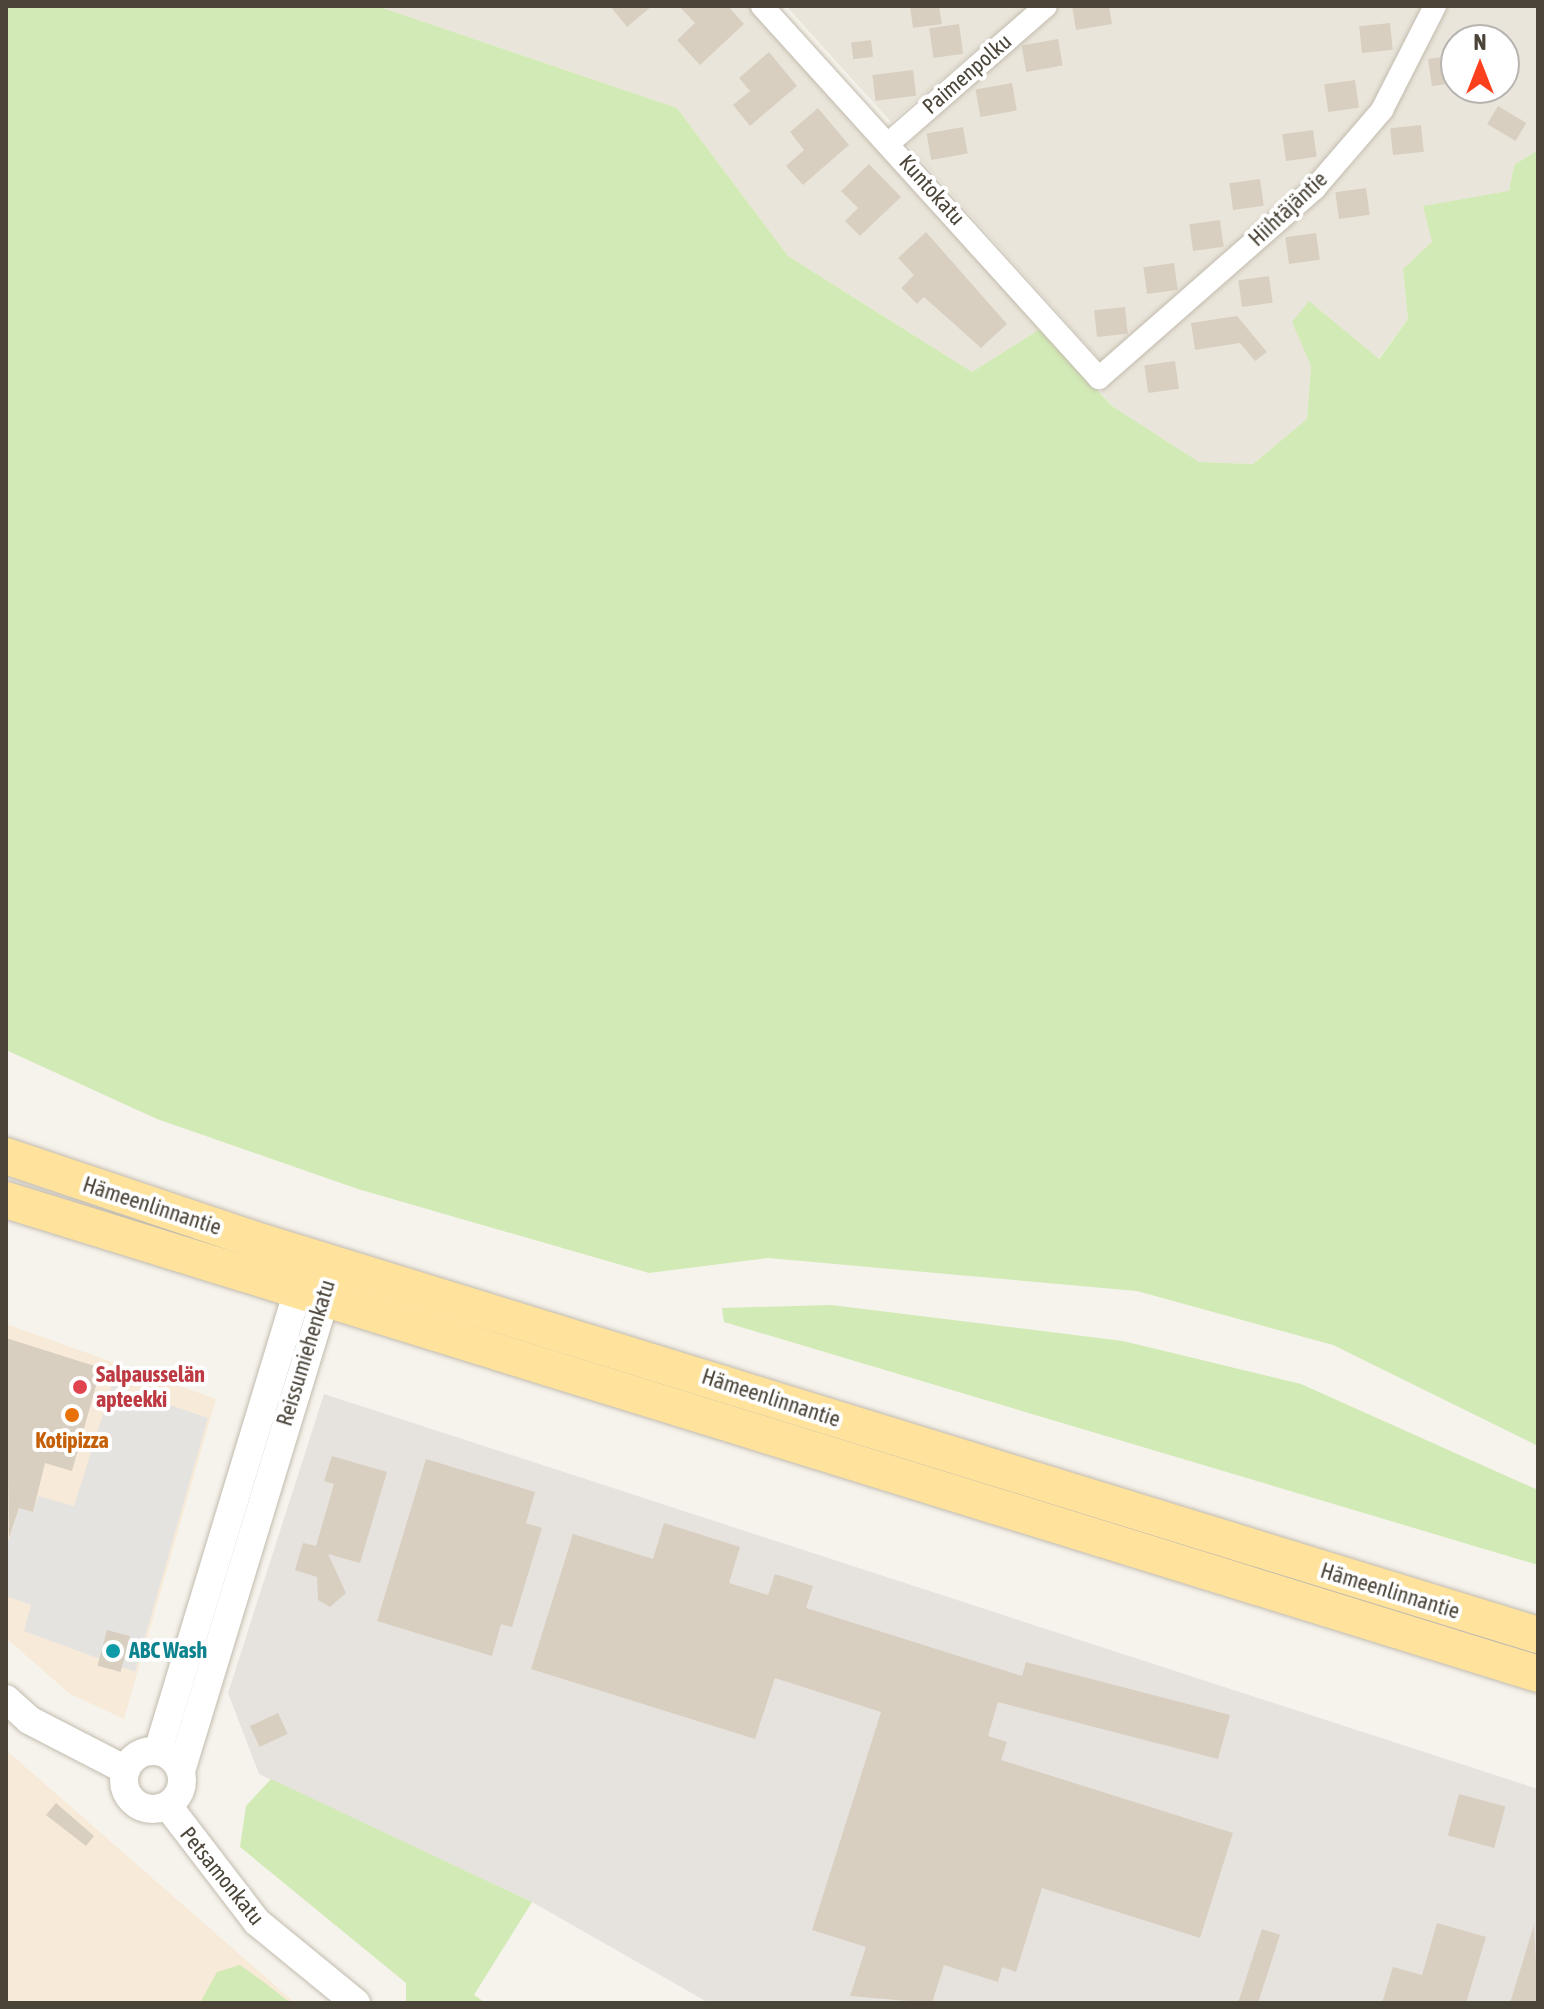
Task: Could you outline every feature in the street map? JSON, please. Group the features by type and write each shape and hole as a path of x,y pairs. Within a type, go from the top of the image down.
{"main road":[{"name":"Hämeenlinnantie","path":"6,1156 1538,1635"},
{"name":"Hämeenlinnantie","path":"6,1200 312,1294 915,1487 1538,1674"}],"street":[{"name":"Kuntokatu","path":"762,6 1099,378"},
{"name":"Paimenpolku","path":"889,143 1046,6"},
{"name":"Hiihtäjäntie","path":"1099,378 1315,188 1382,110 1435,6"},
{"name":"Reissumiehenkatu","path":"158,1751 312,1294 327,1258"},
{"name":"Reissumiehenkatu","path":"181,1771 312,1294"},
{"path":"6,1699 29,1720 126,1770"},
{"path":"158,1751 181,1771 181,1791 168,1806 138,1806 125,1790 126,1770 139,1755 158,1751"},
{"name":"Petsamonkatu","path":"168,1806 257,1922 348,2001"}],"shaded area":[{"path":"377,6 753,6 1040,329 972,372 788,256 677,108"},
{"path":"786,6 1029,6 891,122"},
{"path":"1057,6 1423,6 1373,106 1311,181 1102,362 907,144"},
{"path":"1443,6 1538,6 1538,150 1514,165 1509,191 1403,269 1408,319 1378,359 1310,302 1293,322 1311,366 1307,419 1253,464 1199,462 1112,406 1100,392 1359,157 1395,107"},
{"path":"6,1324 216,1399 124,1719 70,1694 6,1638"},
{"path":"112,1385 208,1418 135,1672 24,1631 31,1605 6,1596 6,1548 19,1508 33,1512 38,1496 74,1506"},
{"path":"324,1394 1538,1789 1538,2003 709,2003 532,1902 259,1774 228,1693"},
{"path":"6,1750 294,2002 6,2003"}],"green space":[{"path":"6,6 377,6 677,108 788,256 972,372 1040,329 1112,406 1199,462 1253,464 1307,419 1311,366 1292,322 1309,301 1379,359 1408,319 1403,269 1432,242 1423,206 1509,191 1514,165 1538,150 1538,1446 1333,1345 1137,1291 768,1258 649,1273 358,1189 157,1119 6,1050"},
{"path":"831,1305 1123,1341 1301,1384 1538,1490 1538,1565 724,1322 722,1308"},
{"path":"271,1779 532,1902 474,1995 486,2003 406,2003 406,1983 240,1847 246,1806"},
{"path":"240,1965 288,2001 200,2003 217,1972"}],"building":[{"path":"610,6 652,6 627,27"},
{"path":"679,6 728,6 744,24 700,65 677,40 695,23"},
{"path":"910,6 939,6 942,24 913,28"},
{"path":"1072,6 1109,6 1112,24 1076,30"},
{"path":"1390,23 1393,50 1362,53 1359,26"},
{"path":"959,24 963,54 933,58 929,28"},
{"path":"1058,39 1063,66 1026,72 1022,45"},
{"path":"871,40 873,57 853,59 851,42"},
{"path":"769,52 797,86 750,126 733,105 750,91 739,78"},
{"path":"1440,57 1440,85 1432,86 1428,59"},
{"path":"913,70 916,96 875,101 872,75"},
{"path":"1355,80 1359,108 1328,112 1324,84"},
{"path":"1012,83 1017,111 980,117 976,89"},
{"path":"1498,106 1526,123 1515,141 1487,124"},
{"path":"818,108 849,145 803,185 786,166 804,150 790,132"},
{"path":"1421,125 1424,152 1393,155 1390,128"},
{"path":"963,127 968,154 931,160 927,133"},
{"path":"1313,130 1317,157 1286,161 1282,134"},
{"path":"869,164 901,197 860,236 845,221 858,208 841,191"},
{"path":"1260,179 1264,206 1233,210 1229,183"},
{"path":"1366,188 1370,215 1339,219 1335,192"},
{"path":"1220,220 1224,247 1193,251 1189,224"},
{"path":"926,232 1007,324 981,348 924,297 917,304 901,288 914,275 898,258"},
{"path":"1316,233 1320,260 1289,264 1285,237"},
{"path":"1174,263 1178,290 1147,294 1143,267"},
{"path":"1269,276 1273,303 1242,307 1238,280"},
{"path":"1125,307 1128,334 1097,337 1094,310"},
{"path":"1237,316 1267,352 1255,361 1240,343 1195,350 1191,323"},
{"path":"1175,361 1179,389 1148,393 1144,365"},
{"path":"6,1338 101,1368 72,1471 45,1463 33,1512 19,1508 9,1538"},
{"path":"332,1456 387,1472 360,1563 328,1554 346,1593 330,1607 318,1600 317,1577 295,1570 303,1543 316,1546 334,1484 324,1481"},
{"path":"426,1459 535,1492 526,1523 542,1528 512,1627 501,1624 492,1656 377,1621"},
{"path":"664,1523 740,1547 729,1583 768,1595 775,1574 813,1586 806,1608 1022,1676 1026,1662 1230,1715 1218,1759 998,1702 988,1736 1007,1742 1001,1760 1233,1833 1200,1938 1042,1888 1016,1972 1002,1967 998,1982 944,1965 932,2003 850,1996 866,1947 812,1930 881,1712 775,1678 755,1739 531,1669 573,1534 653,1559"},
{"name":"ABC Wash","path":"107,1630 130,1636 121,1672 97,1666"},
{"path":"278,1713 288,1734 260,1747 250,1726"},
{"path":"1459,1794 1505,1806 1494,1848 1448,1836"},
{"path":"56,1803 94,1836 86,1846 46,1815"},
{"path":"1437,1923 1486,1937 1466,2003 1382,2003 1393,1967 1422,1975"},
{"path":"1534,1925 1538,2003 1510,2003"},
{"path":"1262,1929 1280,1935 1258,2003 1238,2003"}],"place":[{"name":"Salpausselän apteekki","path":"80,1387"},
{"name":"Kotipizza","path":"72,1415"},
{"name":"ABC Wash","path":"113,1651"}]}
